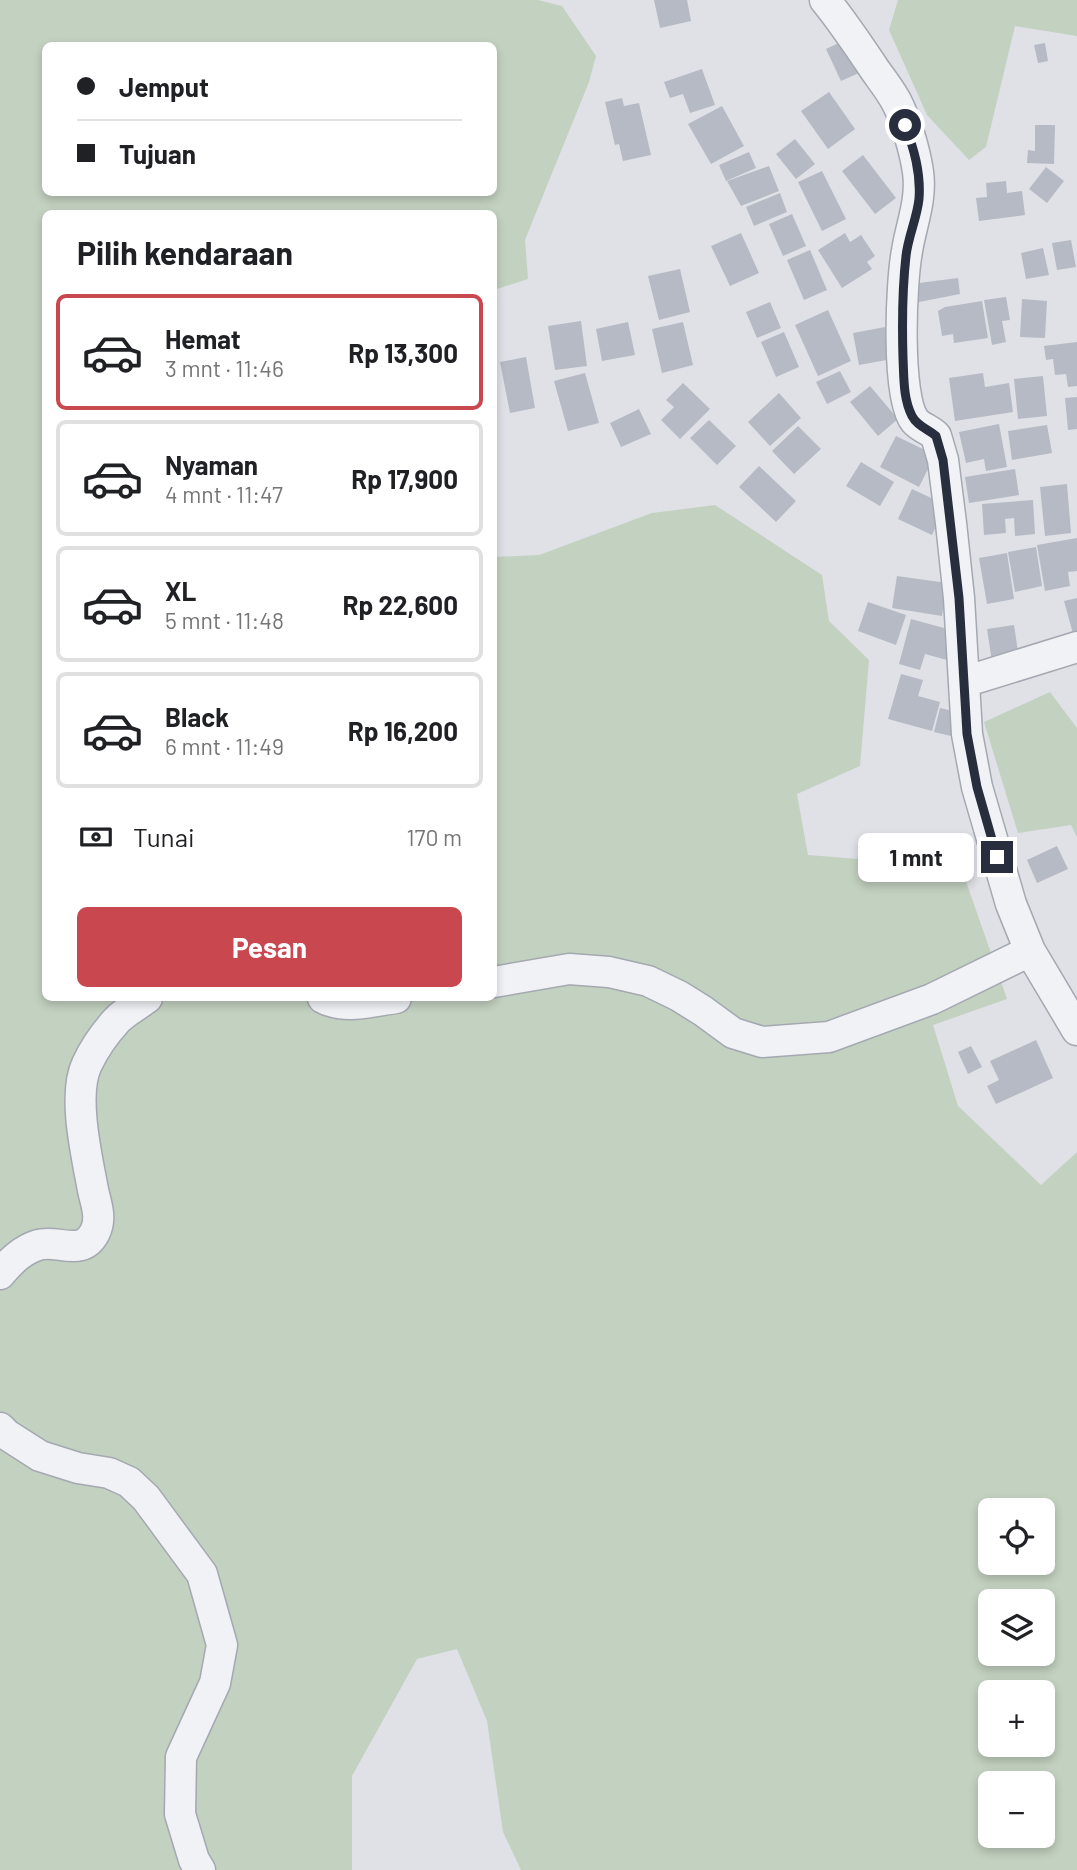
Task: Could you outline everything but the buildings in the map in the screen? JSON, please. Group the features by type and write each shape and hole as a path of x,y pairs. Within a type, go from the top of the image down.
{"street":[{"path":"825,0 896,101 914,150 919,200 907,251 902,295 904,385 913,418 936,436 943,460 959,598 967,734 977,787 1011,904 1030,951 1077,1030"},
{"path":"964,682 1077,647"},
{"path":"497,982 569,970 609,972 648,981 679,996 733,1033 762,1042 829,1037 932,999 1030,951"},
{"path":"0,1273 18,1255 34,1246 82,1245 95,1233 98,1211 86,1148 80,1096 86,1065 118,1019 143,1001"},
{"path":"329,1001 354,1004 375,1001"},
{"path":"0,1428 40,1456 78,1468 109,1473 129,1482 146,1498 202,1574 222,1645 215,1683 181,1758 180,1814 194,1860 200,1870"}],"green space":[{"path":"0,0 538,0 562,6 596,56 589,82 525,240 528,279 497,289 497,210 42,210 42,1001 497,1001 497,557 539,555 652,513 715,505 822,575 829,621 869,660 860,766 797,794 808,855 961,867 1007,999 933,1025 958,1106 1041,1185 1077,1152 1077,1870 521,1870 503,1832 487,1721 457,1649 417,1659 352,1776 352,1870 0,1870"},
{"path":"898,0 1077,0 1077,36 1015,26 986,147 969,160 927,115 889,30"},
{"path":"1050,692 1077,728 1077,837 1071,825 1018,833 984,722"}],"route":[{"path":"905,125 918,169 919,200 907,251 902,295 904,385 913,418 936,436 943,460 959,598 967,734 977,787 997,857"}]}
